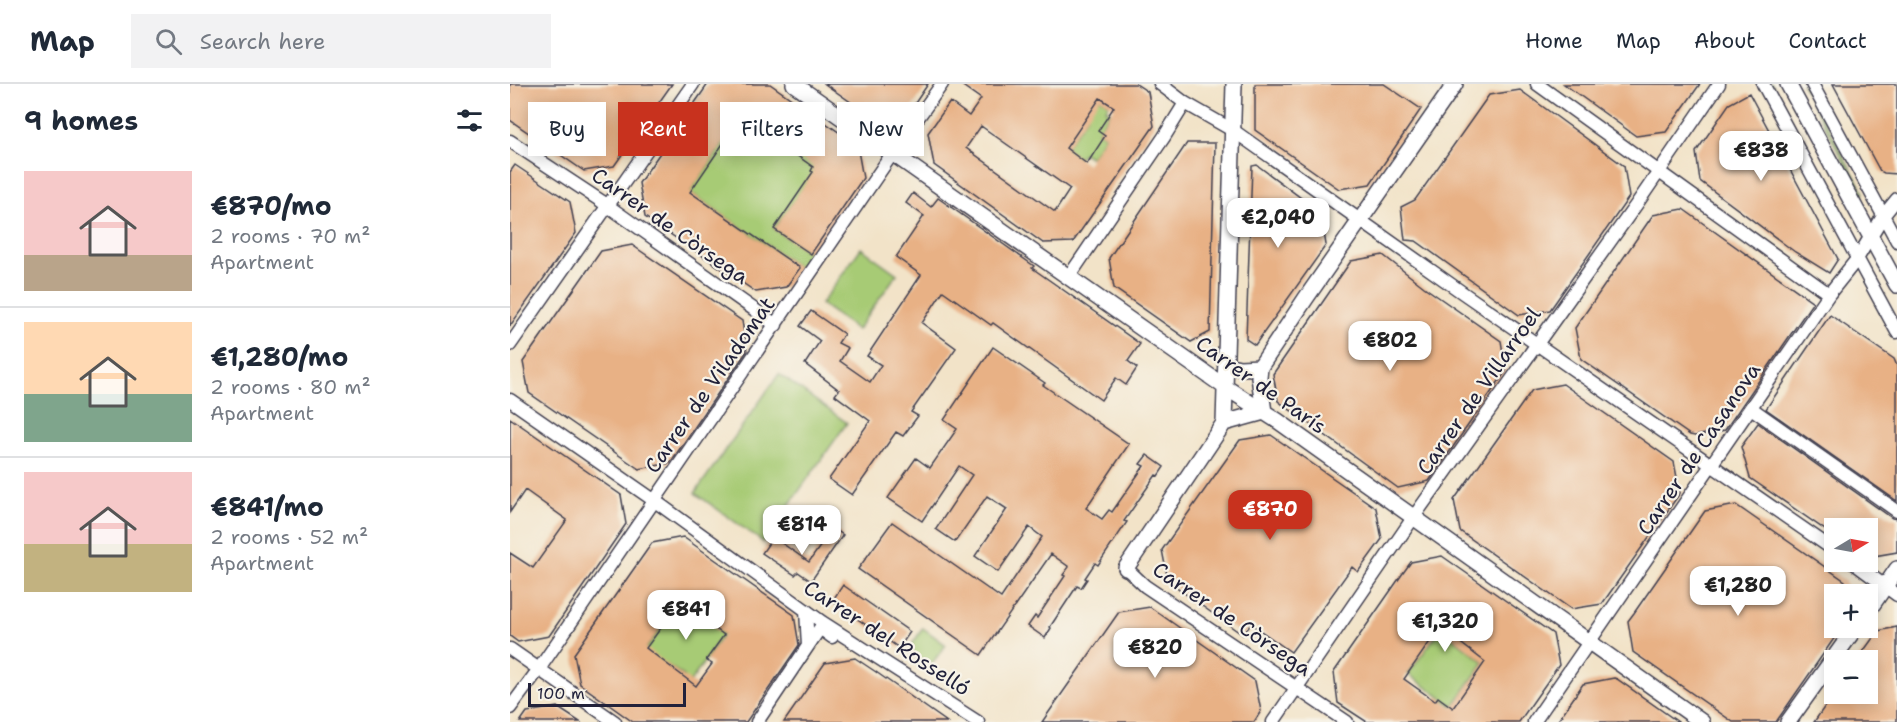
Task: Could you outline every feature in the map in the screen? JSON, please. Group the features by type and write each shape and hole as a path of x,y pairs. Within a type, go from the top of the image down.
{"main road":[{"path":"1126,568 1224,423 1234,84"},
{"path":"1224,423 1264,412 1259,378 1260,367 1455,84"},
{"path":"1788,84 1897,285"},
{"name":"Carrer de París","path":"797,85 837,114"},
{"name":"Carrer de París","path":"895,156 1264,412 1702,722"},
{"path":"1226,365 1240,368 1260,367"},
{"path":"1878,602 1891,590 1897,569"},
{"path":"1788,722 1848,638"}],"street":[{"path":"510,345 693,84"},
{"name":"Carrer de Viladomat","path":"924,109 942,84"},
{"path":"1160,84 1185,103 1234,131 1824,543"},
{"path":"1537,84 1829,294"},
{"name":"Carrer de Villarroel","path":"1273,722 1413,518 1719,84"},
{"path":"1763,84 1897,332"},
{"path":"1812,84 1897,242"},
{"path":"1068,278 1185,103"},
{"name":"Carrer de Còrsega","path":"510,141 608,206 776,325"},
{"name":"Carrer de Viladomat","path":"510,708 891,156"},
{"name":"Carrer de Casanova","path":"1534,722 1829,294 1857,259 1883,216 1897,199"},
{"name":"Carrer del Rosselló","path":"510,400 654,501 802,611 978,722"},
{"path":"1751,408 1897,511"},
{"name":"Carrer de Còrsega","path":"1126,568 1145,586 1347,722"},
{"path":"1866,572 1891,590"},
{"path":"802,611 820,628 856,651"},
{"path":"802,611 808,646"},
{"path":"757,722 820,628"},
{"path":"510,649 615,722"}],"green space":[{"path":"1769,84 1772,84 1846,220 1843,221"},
{"path":"1802,84 1805,84 1864,193 1862,195"},
{"path":"706,88 726,102 720,102 720,117 708,108 708,102 696,100"},
{"path":"1100,98 1109,104 1106,109 1110,112 1098,131 1105,136 1091,158 1083,153 1079,158 1065,149 1087,117 1078,110"},
{"path":"720,148 720,156 805,156 850,197 845,204 809,179 774,229 811,254 800,268 690,192"},
{"path":"861,248 897,274 857,330 821,304"},
{"path":"779,374 847,423 763,542 695,493"},
{"path":"677,606 683,606 723,634 679,699 672,694 684,676 645,650"},
{"path":"923,628 946,645 930,666 908,650"},
{"path":"1441,629 1484,662 1453,706 1408,674"}],"building":[{"path":"510,84 672,84 659,102 618,102 618,156 621,156 614,166 584,171 562,156 606,156 606,102 528,102 528,132 510,120"},
{"path":"708,84 770,84 796,102 720,102 720,148 690,192 800,268 786,287 756,292 645,217 639,183 658,156 708,156 708,102 695,102"},
{"path":"825,84 928,84 916,102 851,102"},
{"path":"960,84 1136,84 1148,92 1154,126 1073,242 1043,243 934,165 928,133 950,102 969,116 981,99","holes":["1100,98 1114,107 1098,131 1105,136 1087,164 1066,148","981,126 1070,189 1055,212 966,148"]},
{"path":"1255,84 1384,84 1421,109 1370,184 1339,189 1255,130"},
{"path":"1564,84 1700,84 1666,132 1636,136"},
{"path":"1833,84 1897,84 1897,174 1880,171"},
{"path":"1520,90 1624,166 1629,197 1550,310 1519,315 1416,241 1405,240 1401,207 1415,200 1489,95"},
{"path":"1749,93 1838,259 1829,273 1795,252 1700,181 1696,152 1729,104"},
{"path":"825,123 837,131 837,156 859,156 863,178 811,254 774,229 813,172 811,171 813,167 798,156 825,156"},
{"path":"1187,143 1215,143 1210,332 1191,342 1114,288 1109,258"},
{"path":"515,165 570,202 576,233 510,326 510,172"},
{"path":"1257,165 1321,213 1326,245 1255,345 1246,339 1252,166"},
{"path":"913,193 931,207 938,198 1140,344 1128,361 1137,368 1126,385 1116,378 1101,400 993,323 991,325 943,291 922,323 956,348 911,412 918,416 903,436 896,432 852,495 829,479 870,421 835,395 839,390 805,364 820,341 800,326 811,311 844,334 838,343 848,348 840,361 870,382 881,365 867,356 921,275 896,257 924,216 906,203"},
{"path":"1683,209 1813,302 1725,430 1695,436 1690,435 1581,359 1575,328 1653,215"},
{"path":"632,245 742,321 747,351 670,463 639,469 529,393 523,362 601,251"},
{"path":"1383,255 1501,341 1506,371 1429,481 1398,488 1278,401 1273,374 1351,261"},
{"path":"1830,315 1894,359 1897,366 1897,501 1766,409"},
{"path":"993,347 1045,383 1043,385 1129,444 1086,508 1102,519 1109,510 1112,512 1144,466 1140,464 1147,455 1164,467 1124,521 1127,522 1098,565 1095,563 1081,588 1077,586 1045,638 1028,626 1035,616 1037,618 1069,567 1051,554 981,655 858,569 892,522 1001,598 1042,537 1029,527 998,572 975,556 1007,509 987,496 955,542 936,529 972,475 959,466 922,521 888,498 916,458 930,468 957,429 944,420"},
{"path":"1563,384 1674,462 1680,493 1602,604 1571,609 1460,531 1454,500 1532,390"},
{"path":"510,418 621,495 626,524 549,636 518,642 510,636 510,553 533,568 567,520 525,490 510,512"},
{"path":"1758,423 1892,518 1897,519 1897,552 1878,555 1878,518 1824,518 1824,529 1750,478 1741,447"},
{"path":"1271,435 1376,508 1382,539 1358,572 1352,567 1291,652 1251,624 1243,635 1188,596 1168,580 1162,550 1240,440"},
{"path":"1736,505 1824,566 1824,572 1832,572 1845,581 1846,584 1824,584 1824,638 1834,638 1776,722 1733,722 1633,652 1628,621 1705,511"},
{"path":"833,528 843,535 811,581 798,572 795,575 762,553 773,537 809,562"},
{"path":"683,537 794,615 799,645 746,722 633,722 580,684 574,654 652,543","holes":["677,606 684,606 724,635 706,660 712,664 696,686 646,648"]},
{"path":"1442,556 1553,634 1559,665 1519,722 1367,722 1338,703 1334,672 1411,562","holes":["1440,627 1485,662 1453,708 1438,697 1435,701 1404,679"]},
{"path":"843,585 910,632 899,648 832,601"},
{"path":"1150,607 1255,681 1261,711 1254,722 1042,722 1119,612"},
{"path":"1897,627 1897,722 1814,722 1826,704 1878,704 1878,650 1864,650 1873,638 1878,638 1878,631"},
{"path":"855,658 947,722 784,722 825,663"},
{"path":"1614,678 1678,722 1557,722 1583,684"},
{"path":"557,707 580,722 520,722 527,712"}]}
